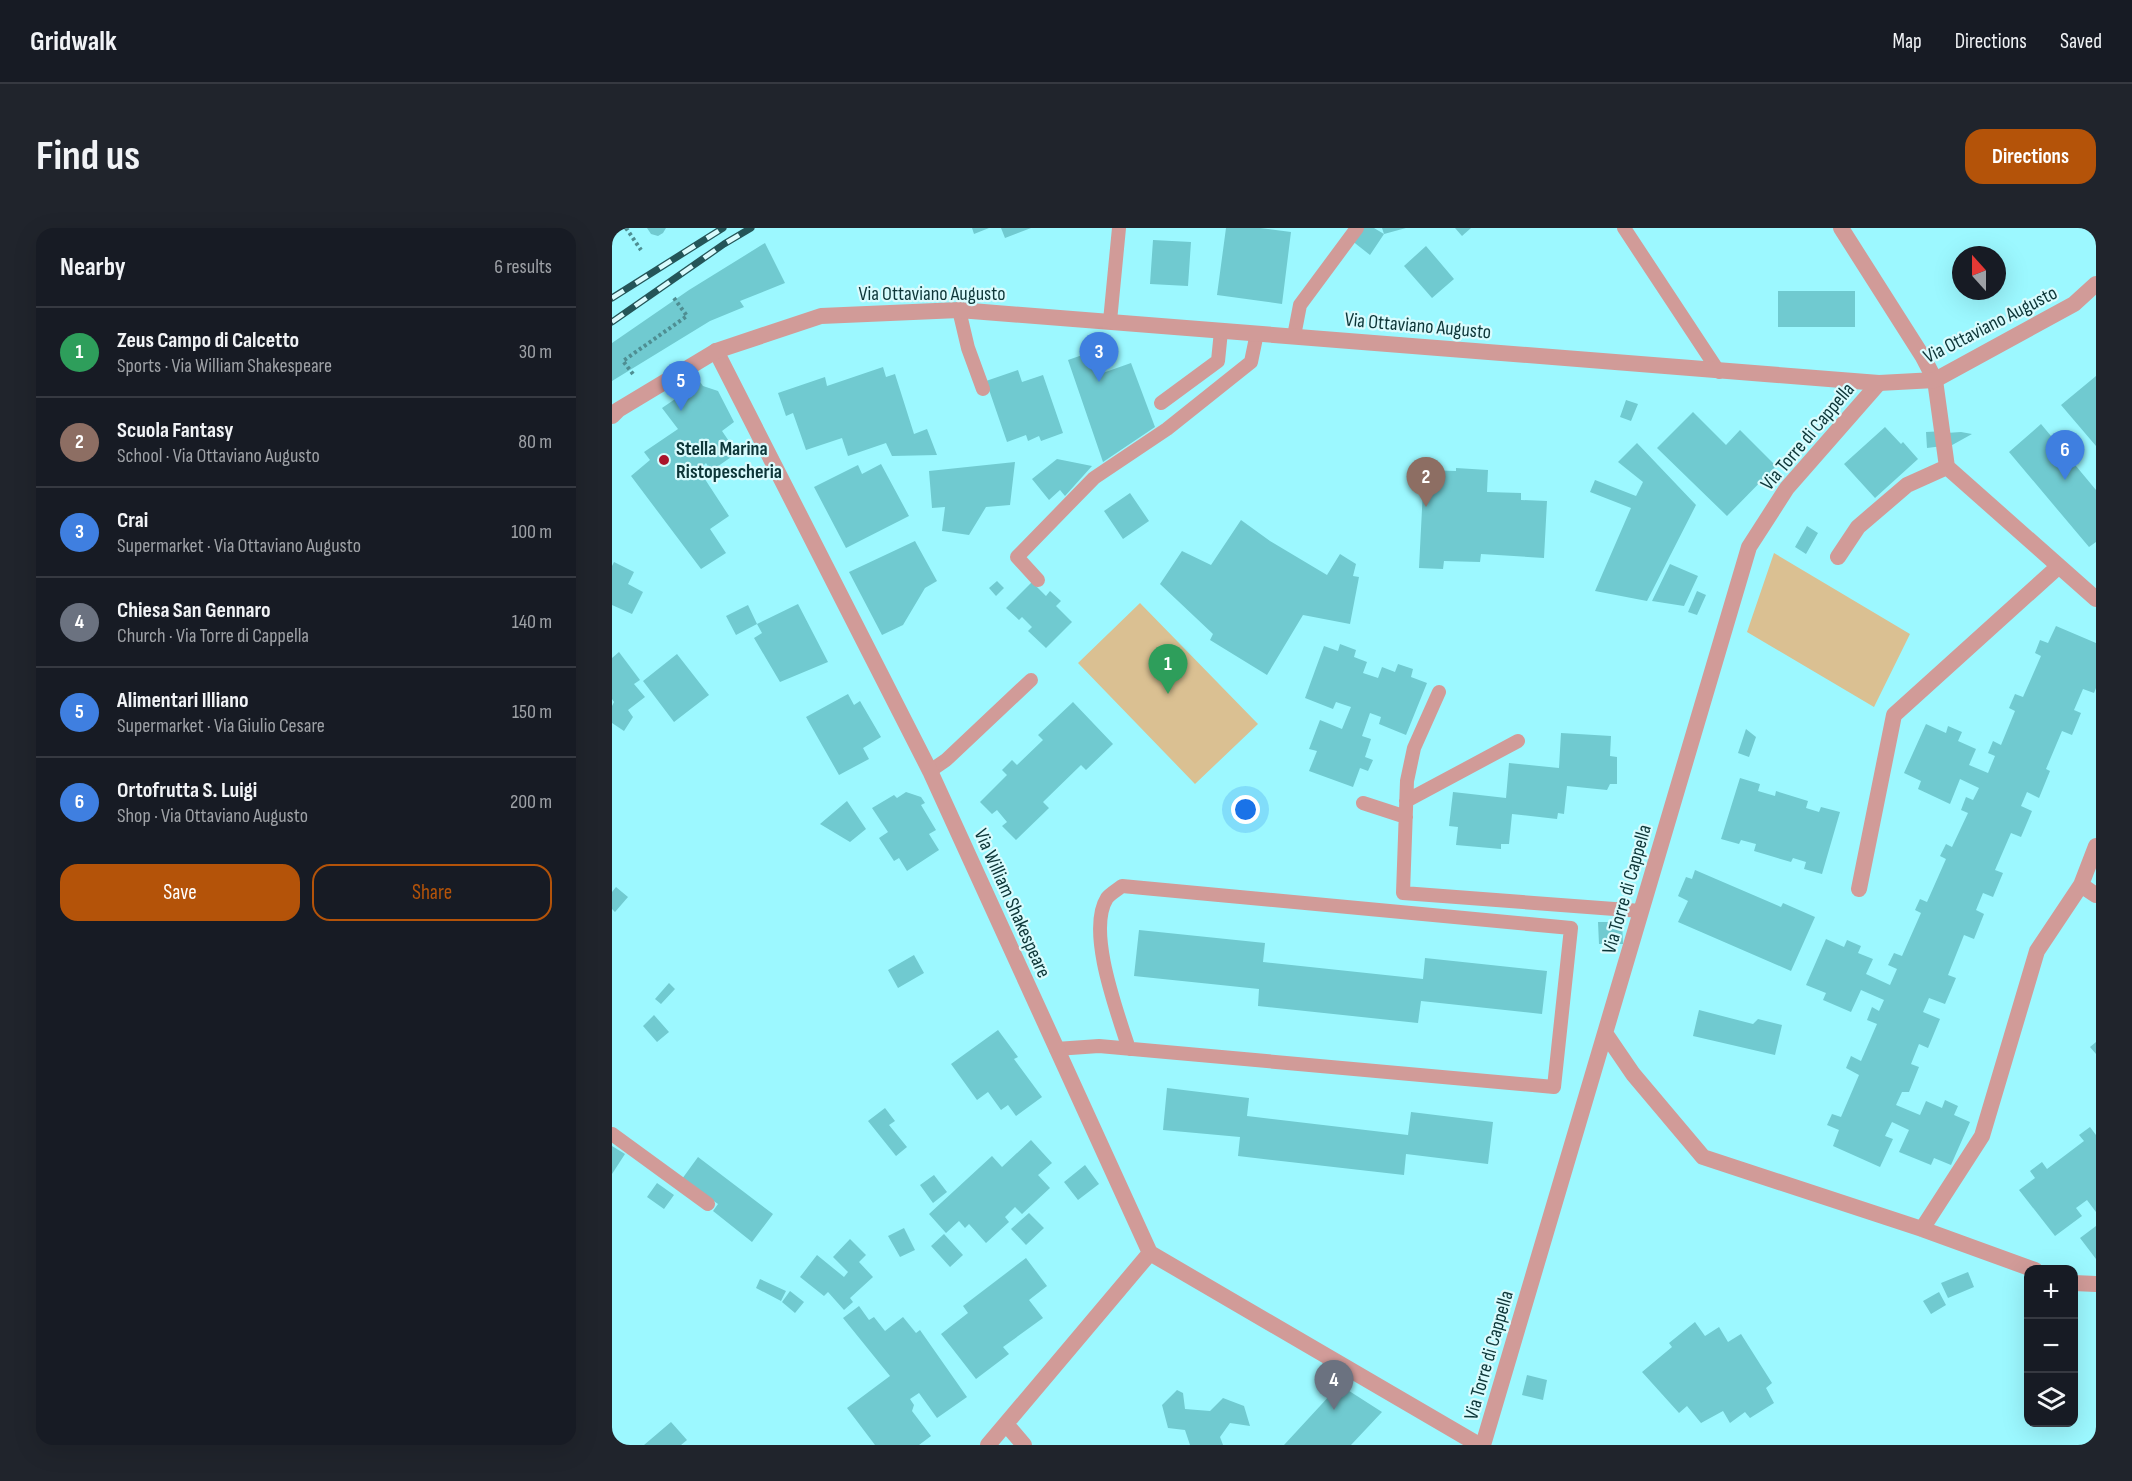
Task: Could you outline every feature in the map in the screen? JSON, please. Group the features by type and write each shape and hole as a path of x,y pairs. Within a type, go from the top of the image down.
{"street":[{"path":"1841,228 1923,357 1935,380 1947,467 2096,599"},
{"name":"Via Ottaviano Augusto","path":"612,416 618,410 716,351 821,316 959,310 1719,372 1879,383 1935,380 2074,304 2096,284"},
{"name":"Via William Shakespeare","path":"716,351 930,771 1150,1253"},
{"name":"Via Torre di Cappella","path":"1484,1445 1749,547 1787,488 1879,383"},
{"path":"1839,557 1858,527 1907,485 1947,467"},
{"path":"1859,889 1894,715 2059,566"},
{"path":"1922,1229 1982,1136 2037,951 2081,885 2096,846"},
{"path":"2081,885 2096,895"},
{"path":"1605,1033 1633,1074 1703,1157 2024,1265"},
{"path":"988,1445 1150,1253"},
{"name":"Via Torre di Cappella","path":"1150,1253 1479,1445"},
{"path":"2078,1283 2096,1284"},
{"path":"1006,1424 1024,1445"}],"lane":[{"path":"1110,321 1119,228"},
{"path":"1294,336 1300,305 1357,228"},
{"path":"1624,228 1719,372"},
{"path":"959,310 968,348 983,389"},
{"path":"1161,403 1218,361 1221,331"},
{"path":"1038,580 1017,557 1094,478 1167,429 1251,363 1257,333"},
{"path":"930,771 946,760 1030,681"},
{"path":"1439,692 1414,748 1407,781 1403,893 1641,911"},
{"path":"1406,801 1518,741"},
{"path":"1363,803 1406,817"},
{"path":"1056,1049 1099,1046 1129,1049 1554,1087 1571,928 1122,886 1107,898 1100,920 1101,945 1112,994 1129,1049"},
{"path":"612,1134 708,1204"}],"path":[{"path":"626,228 641,250"},
{"path":"634,374 623,361 687,316 674,298"}],"shaded area":[{"path":"1774,553 1910,634 1874,707 1747,632"},
{"path":"1140,603 1258,724 1195,784 1078,663"}],"building":[{"path":"647,228 666,228 658,236 651,234"},
{"path":"972,228 989,228 974,234"},
{"path":"1001,228 1031,228 1005,238"},
{"path":"1226,228 1260,228 1291,232 1282,304 1217,295"},
{"path":"1362,228 1374,228 1384,234 1370,255 1351,240"},
{"path":"1382,228 1406,228 1384,234"},
{"path":"1455,228 1471,228 1462,236"},
{"path":"1153,240 1191,242 1188,286 1150,284"},
{"path":"765,243 785,283 740,301 744,307 710,321 612,381 612,343 689,290"},
{"path":"1426,246 1454,279 1432,298 1404,266"},
{"path":"1778,291 1855,291 1855,327 1778,327"},
{"path":"1091,352 1097,375 1131,363 1155,427 1103,462 1068,360"},
{"path":"883,367 886,377 895,374 914,434 927,429 937,455 892,456 886,443 848,456 842,438 806,450 793,413 786,416 778,393 825,377 827,386"},
{"path":"1018,370 1022,382 1043,375 1063,433 1041,441 1039,436 1028,441 1026,435 1007,442 986,381"},
{"path":"2096,376 2096,446 2061,405"},
{"path":"700,382 703,386 718,391 734,422 722,431 737,453 711,471 706,463 699,470 729,516 710,529 726,553 701,569 631,476 650,460 644,452 678,429 662,408"},
{"path":"1626,400 1638,404 1631,421 1620,417"},
{"path":"1693,412 1726,445 1740,430 1776,466 1727,516 1657,448"},
{"path":"2041,424 2096,490 2096,542 2089,547 2009,452"},
{"path":"1885,427 1918,459 1875,498 1844,464"},
{"path":"1945,431 1946,433 1972,434 1945,449 1943,446 1927,448 1926,432"},
{"path":"1637,443 1696,505 1647,601 1595,591 1631,508 1590,492 1595,480 1636,496 1643,482 1618,462"},
{"path":"1057,459 1092,466 1065,496 1060,490 1049,500 1032,479"},
{"path":"1015,462 1010,505 986,507 969,535 942,531 945,507 932,508 929,471"},
{"path":"881,464 909,516 846,548 814,487 858,465 862,474"},
{"path":"1456,468 1488,470 1487,492 1521,493 1521,500 1547,501 1544,558 1481,554 1480,562 1444,561 1443,569 1419,568 1424,470 1456,471"},
{"path":"1130,493 1149,521 1123,539 1104,511"},
{"path":"1241,520 1270,541 1327,575 1340,554 1356,564 1353,576 1359,577 1350,624 1303,615 1267,675 1210,640 1213,634 1160,584 1182,551 1211,565"},
{"path":"1807,526 1818,533 1806,554 1795,547"},
{"path":"915,541 937,581 925,588 903,625 882,635 849,572"},
{"path":"614,562 634,572 628,584 643,592 632,614 612,605 612,566"},
{"path":"1670,564 1698,576 1684,606 1652,601"},
{"path":"997,581 1004,588 996,596 989,588"},
{"path":"1032,582 1046,596 1050,591 1061,601 1056,606 1072,622 1046,648 1028,631 1032,627 1022,617 1019,620 1006,608"},
{"path":"1697,591 1706,595 1697,615 1688,612"},
{"path":"798,604 828,662 780,682 754,638 762,633 757,624"},
{"path":"748,605 757,624 736,635 726,616"},
{"path":"2056,626 2096,643 2096,688 2094,693 2083,689 2074,710 2081,713 2072,735 2062,731 2046,769 2050,771 2039,798 2027,792 2021,806 2032,811 2021,837 2011,833 1995,870 2003,873 1993,897 1983,893 1976,910 1984,914 1974,939 1964,935 1948,975 1956,978 1945,1004 1929,998 1923,1012 1940,1019 1928,1048 1919,1044 1911,1064 1919,1067 1909,1092 1902,1092 1896,1105 1920,1115 1926,1101 1942,1108 1945,1100 1958,1106 1954,1115 1970,1122 1951,1165 1934,1158 1931,1165 1899,1152 1909,1130 1892,1122 1885,1136 1893,1139 1880,1167 1833,1146 1839,1130 1827,1125 1832,1114 1841,1117 1859,1075 1846,1068 1851,1056 1861,1061 1877,1024 1867,1020 1872,1007 1879,1011 1884,1000 1861,990 1851,1012 1823,1000 1826,993 1806,985 1826,939 1844,947 1847,940 1861,946 1858,953 1873,959 1866,974 1890,985 1897,969 1888,965 1894,953 1902,956 1921,913 1915,910 1920,899 1927,902 1946,859 1940,856 1946,844 1952,847 1968,813 1961,810 1966,797 1973,800 1979,788 1960,779 1950,804 1918,789 1921,781 1904,773 1926,724 1946,733 1948,726 1962,732 1958,741 1976,749 1969,765 1988,773 1995,756 1988,753 1993,741 2001,745 2015,711 2009,708 2015,694 2023,697 2041,656 2035,653 2040,640 2048,643"},
{"path":"1340,644 1356,650 1354,657 1367,662 1363,673 1378,678 1382,667 1395,672 1398,664 1413,669 1411,677 1427,683 1406,735 1379,724 1381,717 1370,713 1362,736 1371,739 1365,757 1373,760 1368,771 1360,768 1353,787 1309,771 1317,751 1309,749 1320,720 1342,729 1351,707 1336,702 1333,709 1305,698 1324,646 1338,651"},
{"path":"619,652 640,680 634,684 645,697 628,710 633,717 624,731 612,723 614,702 612,699 612,658"},
{"path":"677,654 709,695 674,722 643,681"},
{"path":"848,694 854,705 860,701 881,737 863,748 869,759 839,775 806,717"},
{"path":"1073,702 1113,744 1086,770 1081,765 1043,802 1049,808 1016,840 1002,826 1007,822 997,810 992,814 980,802 1007,775 1002,770 1012,760 1017,765 1043,740 1038,735"},
{"path":"1746,729 1756,737 1749,757 1738,753"},
{"path":"1561,733 1611,736 1610,756 1617,757 1617,784 1610,784 1607,790 1567,786 1564,814 1558,813 1557,819 1512,814 1509,844 1501,844 1501,849 1456,845 1458,827 1449,826 1453,792 1506,798 1509,763 1559,768"},
{"path":"1740,778 1760,784 1758,791 1775,796 1776,791 1808,801 1806,808 1819,812 1821,807 1840,812 1822,874 1804,869 1806,862 1793,858 1791,862 1754,851 1756,844 1741,840 1739,844 1721,839"},
{"path":"906,792 921,797 925,803 921,805 936,830 929,834 939,850 907,871 899,858 894,861 879,838 888,832 872,808 894,795 897,798"},
{"path":"847,801 866,829 850,842 820,824"},
{"path":"1695,870 1781,907 1783,903 1815,917 1791,971 1678,922 1688,901 1678,896 1686,877 1692,879"},
{"path":"616,887 628,897 615,912 612,909 612,892"},
{"path":"1598,922 1622,922 1623,944 1599,944"},
{"path":"1139,930 1265,943 1263,962 1423,979 1425,958 1547,971 1542,1014 1421,1001 1418,1023 1258,1006 1259,989 1134,976"},
{"path":"914,955 924,973 898,988 888,970"},
{"path":"669,983 675,989 661,1004 655,999"},
{"path":"1699,1010 1753,1024 1758,1019 1782,1025 1775,1055 1693,1036"},
{"path":"654,1015 669,1032 657,1042 643,1026"},
{"path":"998,1030 1018,1057 1014,1059 1042,1097 1016,1116 1008,1105 1001,1110 988,1092 977,1100 951,1064"},
{"path":"2096,1042 2096,1054 2090,1047"},
{"path":"1167,1088 1249,1098 1247,1116 1408,1135 1411,1112 1493,1122 1488,1164 1406,1154 1404,1175 1238,1156 1240,1137 1163,1130"},
{"path":"885,1108 895,1121 889,1125 907,1147 896,1156 868,1121"},
{"path":"2090,1127 2096,1135 2096,1212 2087,1200 2076,1208 2082,1216 2055,1236 2019,1190 2035,1178 2030,1171 2042,1162 2047,1169 2084,1141 2079,1135"},
{"path":"1031,1140 1052,1163 1038,1175 1050,1188 1022,1214 1015,1207 1005,1217 1009,1222 986,1243 969,1224 965,1228 959,1221 946,1233 929,1214 992,1156 1002,1167"},
{"path":"612,1146 625,1154 612,1174"},
{"path":"698,1157 773,1214 752,1242 713,1211 718,1204 682,1179"},
{"path":"1085,1165 1099,1184 1078,1200 1064,1182"},
{"path":"934,1175 947,1192 933,1203 920,1185"},
{"path":"657,1183 674,1195 664,1209 647,1197"},
{"path":"1029,1213 1044,1228 1026,1245 1011,1229"},
{"path":"2096,1226 2096,1259 2080,1238"},
{"path":"904,1228 915,1250 900,1257 888,1236"},
{"path":"944,1234 963,1255 950,1267 931,1246"},
{"path":"850,1239 866,1255 859,1262 873,1277 850,1298 853,1302 844,1310 828,1292 824,1296 800,1277 817,1255 844,1277 848,1272 833,1257"},
{"path":"1026,1258 1047,1286 1029,1300 1043,1318 1003,1347 1009,1354 976,1379 941,1334 968,1313 963,1306"},
{"path":"1968,1272 1974,1287 1948,1298 1941,1283"},
{"path":"760,1279 786,1291 781,1301 756,1288"},
{"path":"790,1291 804,1302 795,1313 782,1302"},
{"path":"1939,1292 1946,1305 1931,1314 1923,1301"},
{"path":"859,1306 869,1320 874,1317 885,1331 903,1317 916,1333 920,1330 967,1397 937,1418 919,1393 910,1399 914,1405 912,1411 931,1436 919,1445 875,1445 847,1408 890,1376 843,1318"},
{"path":"1695,1322 1705,1336 1719,1327 1728,1342 1741,1334 1772,1383 1766,1388 1774,1403 1750,1418 1745,1412 1730,1423 1723,1411 1701,1423 1687,1406 1679,1413 1642,1372 1672,1347 1669,1343"},
{"path":"1527,1375 1547,1380 1543,1400 1522,1395"},
{"path":"1343,1387 1382,1412 1351,1445 1284,1445 1332,1393"},
{"path":"1177,1390 1183,1393 1185,1409 1210,1411 1223,1398 1244,1406 1250,1426 1230,1423 1220,1437 1223,1445 1190,1445 1185,1430 1168,1428 1162,1405"},
{"path":"671,1422 687,1440 681,1445 644,1445"}],"railway":[{"path":"612,298 723,228"},
{"path":"612,322 724,244 751,228"}],"place":[{"name":"Crai","path":"1099,382"},
{"name":"Alimentari Illiano","path":"681,411"},
{"name":"Stella Marina Ristopescheria","path":"664,460"},
{"name":"Ortofrutta S. Luigi","path":"2065,480"},
{"name":"Scuola Fantasy","path":"1426,507"},
{"name":"Zeus Campo di Calcetto","path":"1168,694"},
{"name":"Chiesa San Gennaro","path":"1334,1410"}]}
